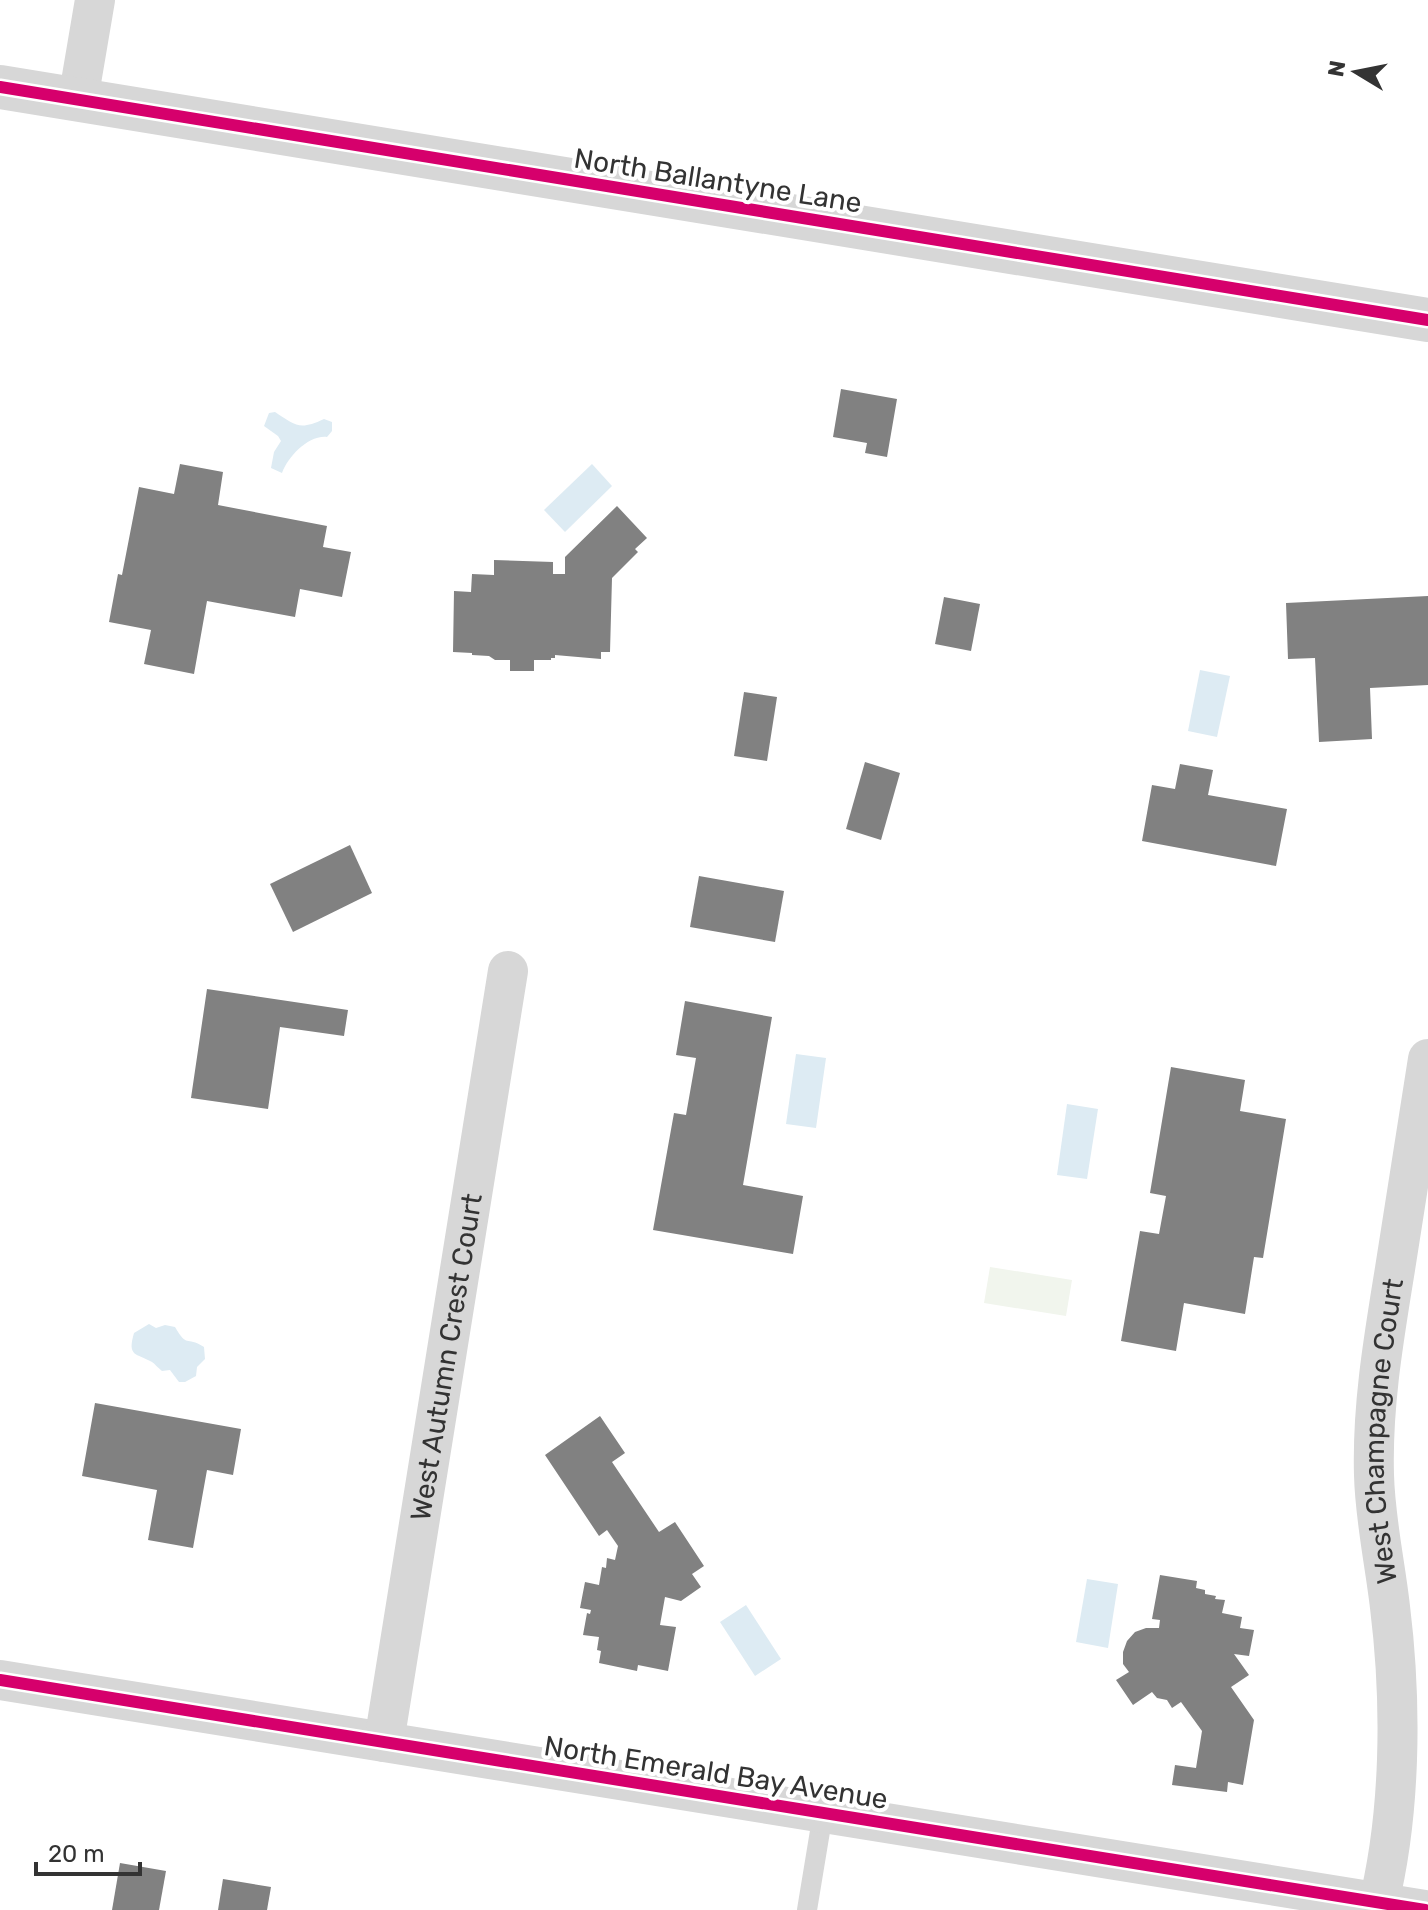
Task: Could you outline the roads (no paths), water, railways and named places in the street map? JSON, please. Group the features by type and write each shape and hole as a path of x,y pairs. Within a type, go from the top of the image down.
{"street":[{"path":"78,100 95,0"},
{"name":"North Ballantyne Lane","path":"0,87 1428,320"},
{"name":"West Autumn Crest Court","path":"384,1742 508,971"},
{"name":"West Champagne Court","path":"1378,1906 1391,1815 1396,1730 1394,1650 1374,1474 1375,1411 1428,1059"},
{"name":"North Emerald Bay Avenue","path":"0,1680 1378,1906 1425,1910"}],"lane":[{"path":"807,1910 823,1813"}]}
